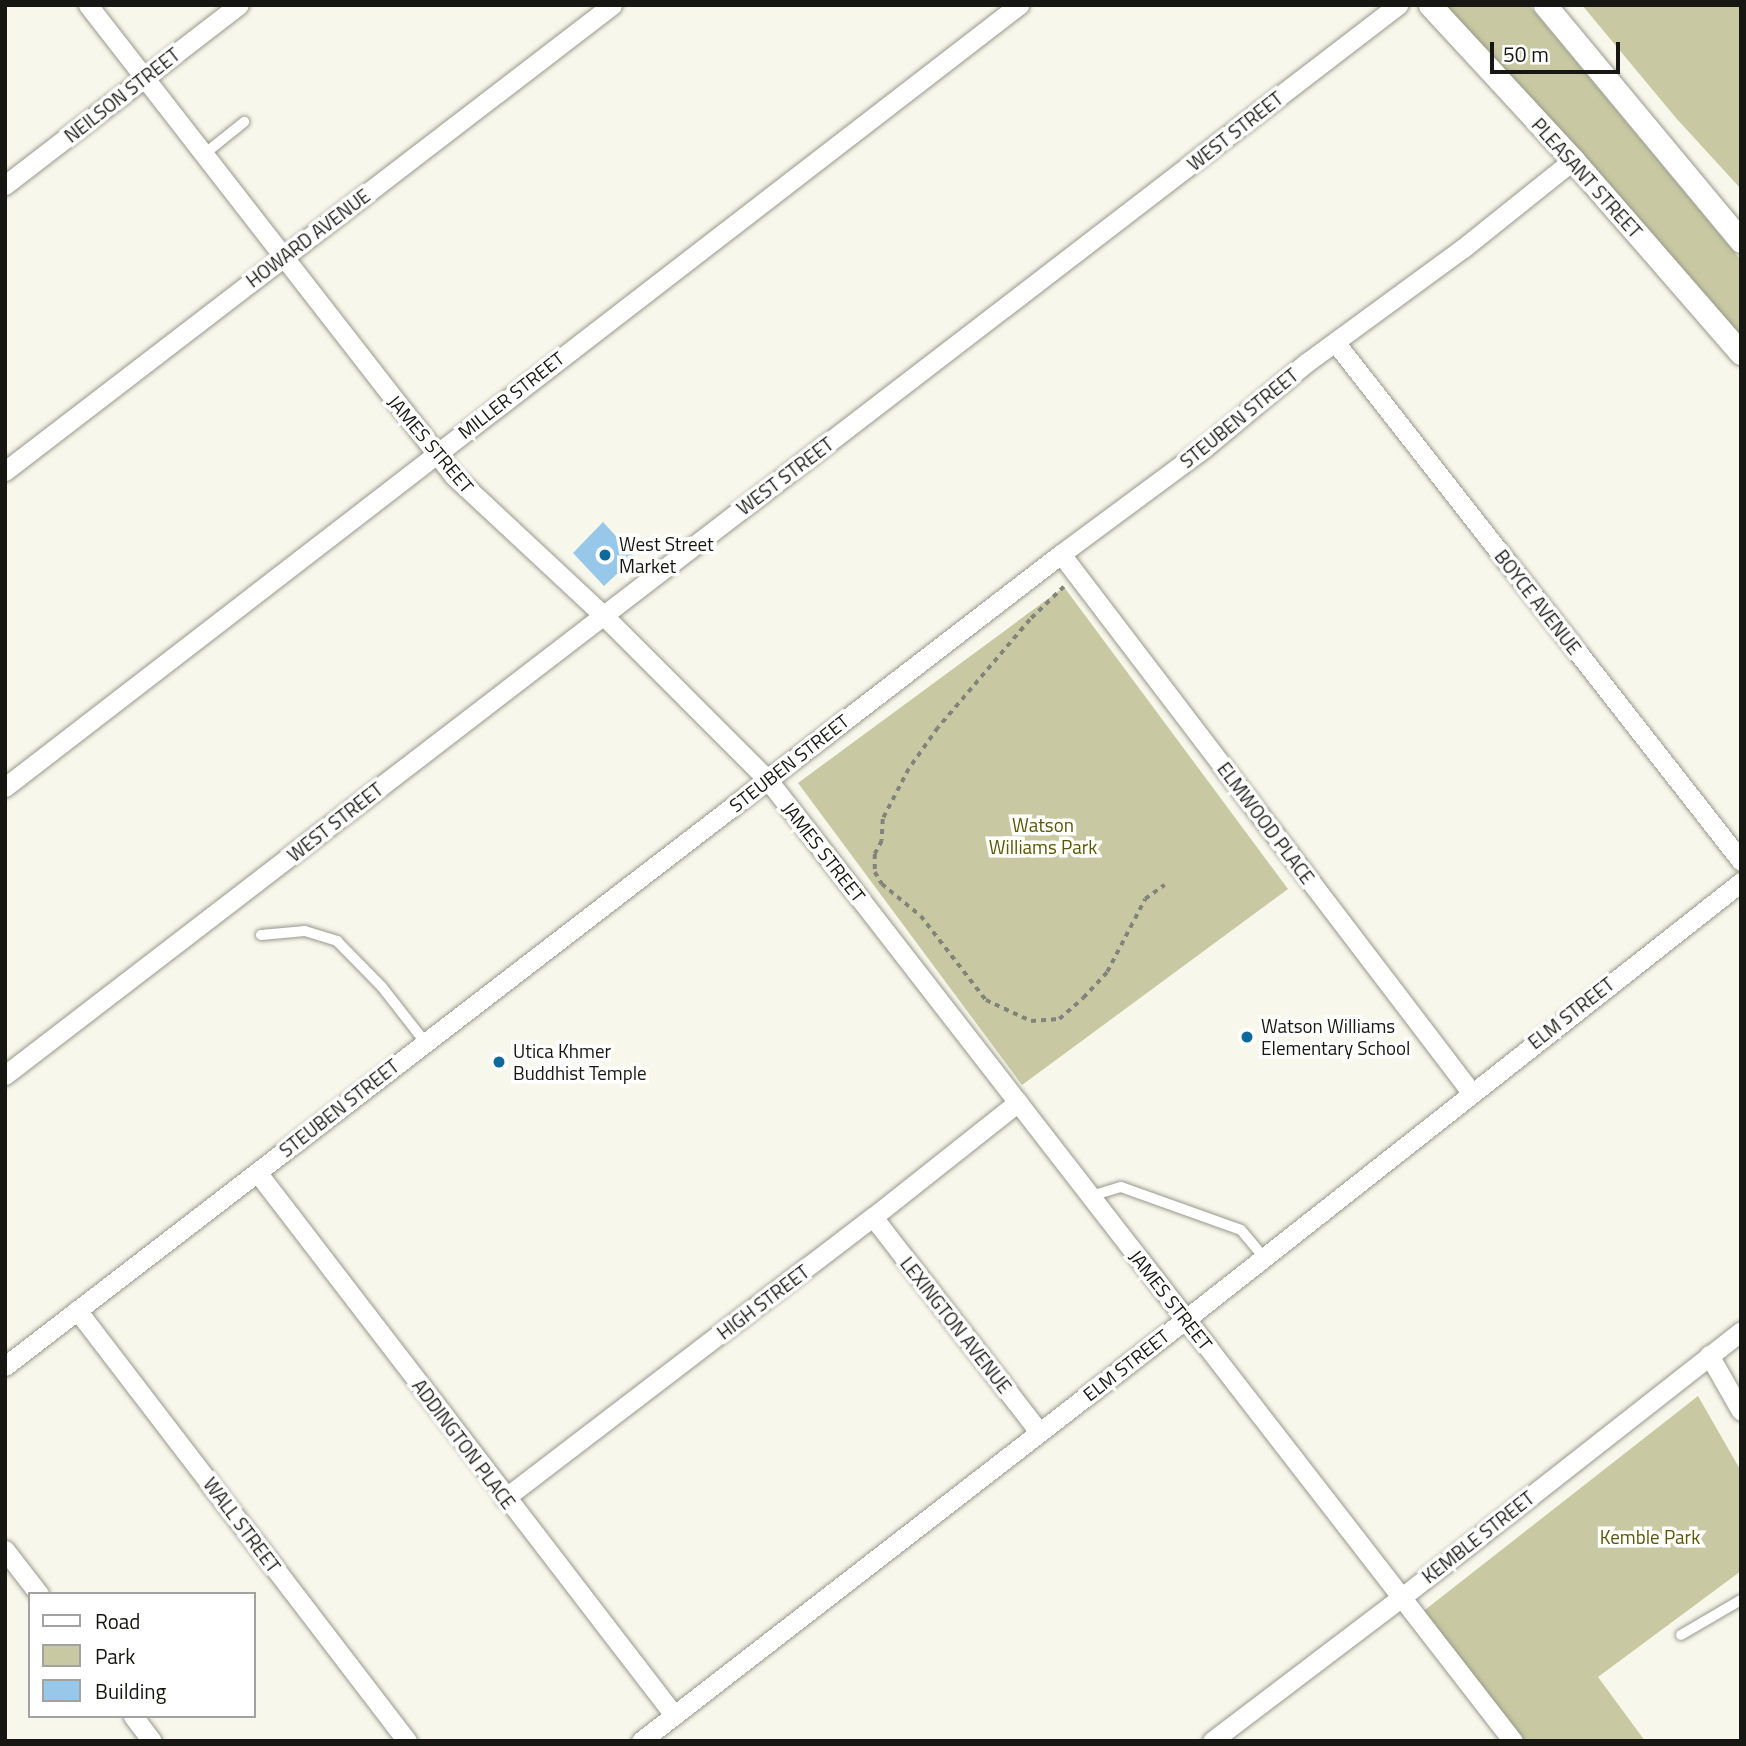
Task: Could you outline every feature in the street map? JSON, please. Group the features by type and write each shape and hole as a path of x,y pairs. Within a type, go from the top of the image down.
{"street":[{"name":"JAMES STREET","path":"88,5 454,477 603,615 768,780 1513,1741"},
{"name":"NEILSON STREET","path":"5,185 239,5"},
{"name":"HOWARD AVENUE","path":"5,471 612,5"},
{"name":"MILLER STREET","path":"5,787 1019,5"},
{"name":"WEST STREET","path":"5,1075 603,615 1008,308 1398,5"},
{"name":"PLEASANT STREET","path":"1430,5 1573,160 1741,353"},
{"path":"1545,5 1741,241"},
{"name":"STEUBEN STREET","path":"5,1366 1061,554 1204,448 1335,342 1462,249 1573,160"},
{"name":"BOYCE AVENUE","path":"1335,342 1741,861"},
{"name":"ELMWOOD PLACE","path":"1061,554 1471,1092"},
{"name":"ELM STREET","path":"641,1741 1186,1319 1741,882"},
{"name":"HIGH STREET","path":"505,1498 873,1217 1017,1102"},
{"name":"ADDINGTON PLACE","path":"257,1172 674,1715"},
{"name":"LEXINGTON AVENUE","path":"873,1217 1039,1432"},
{"name":"WALL STREET","path":"77,1310 407,1741"},
{"name":"KEMBLE STREET","path":"1212,1741 1402,1597 1741,1331"},
{"path":"1709,1355 1741,1411"},
{"path":"5,1550 37,1592"},
{"path":"135,1718 152,1741"}],"lane":[{"path":"203,155 244,122"},
{"path":"261,935 305,931 337,942 382,987 425,1042"},
{"path":"1091,1196 1121,1187 1241,1230 1264,1257"},
{"path":"1681,1635 1741,1600"}],"path":[{"path":"1064,587 1030,620 938,728 909,769 883,819 882,841 875,853 875,872 881,884 921,916 986,1000 1031,1021 1059,1019 1083,998 1107,972 1145,898 1164,886"}],"green space":[{"path":"1442,5 1529,5 1741,260 1741,342"},
{"path":"1582,5 1741,5 1741,189 1676,118"},
{"name":"Watson Williams Park","path":"1064,587 1288,889 1022,1085 798,783"},
{"name":"Kemble Park","path":"1698,1396 1741,1471 1741,1571 1598,1677 1645,1741 1523,1741 1421,1613"}],"building":[{"name":"West Street Market","path":"603,522 635,557 604,586 573,553"}],"place":[{"name":"West Street Market","path":"605,555"},
{"name":"Watson Williams Elementary School","path":"1247,1037"},
{"name":"Utica Khmer Buddhist Temple","path":"499,1062"}]}
